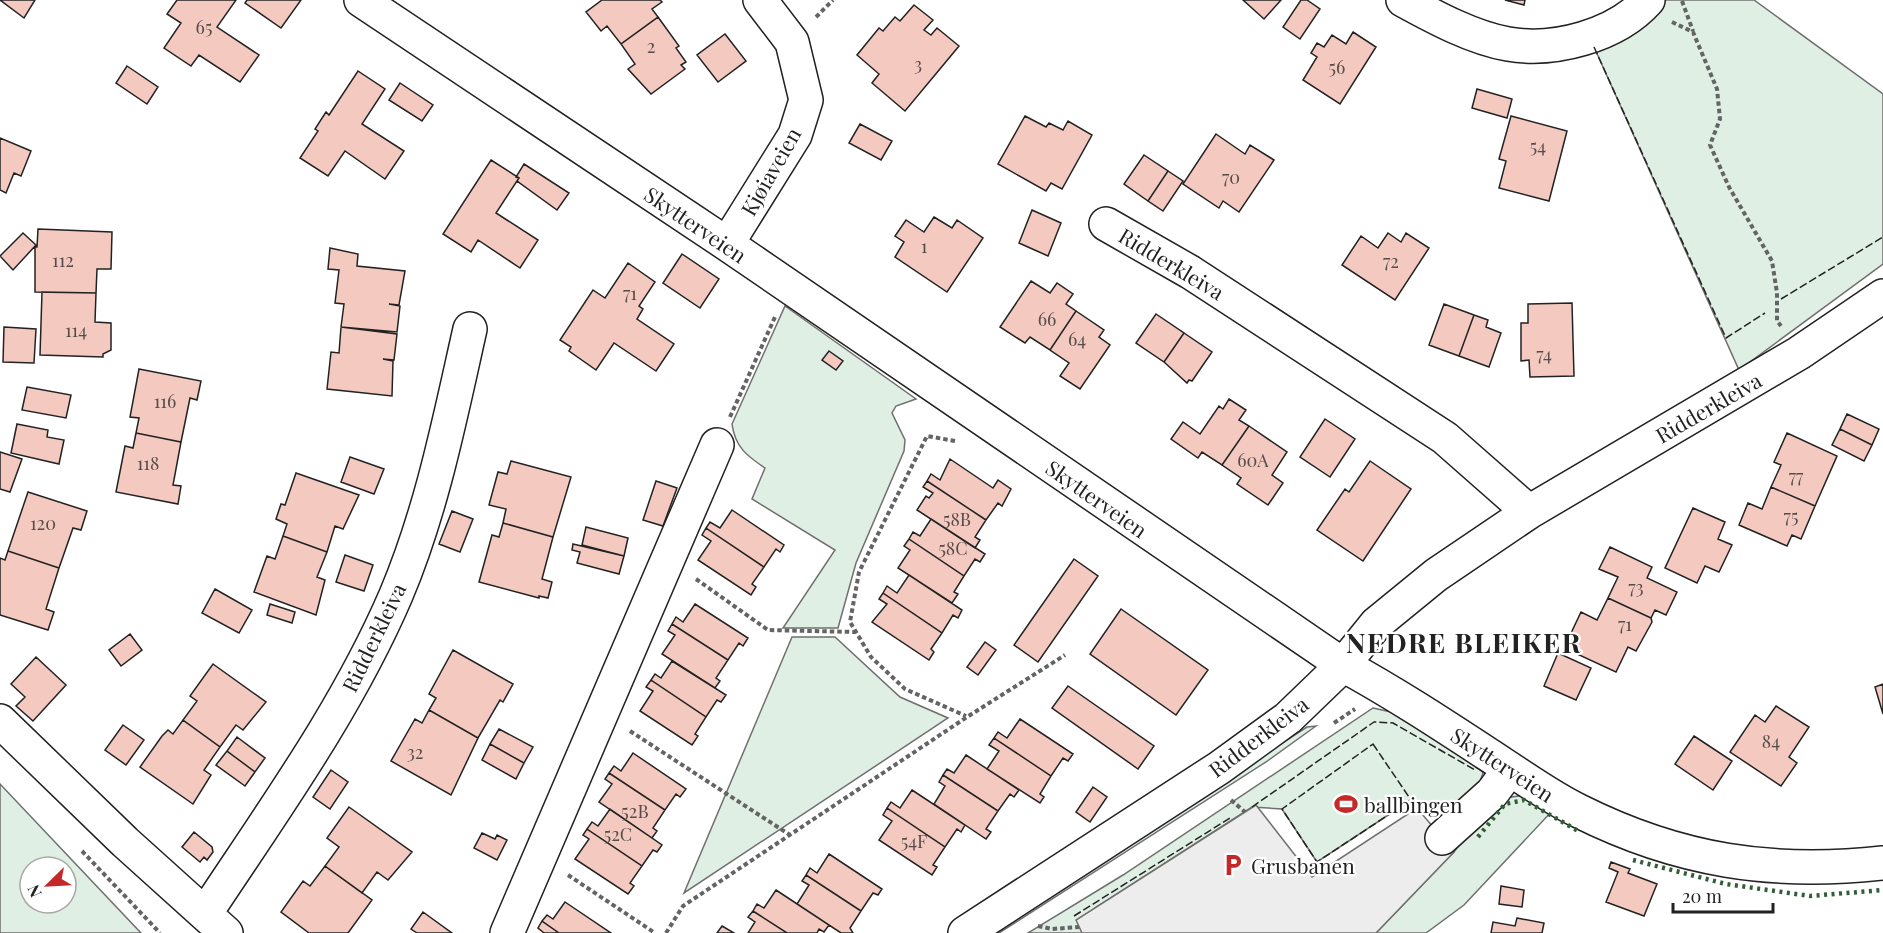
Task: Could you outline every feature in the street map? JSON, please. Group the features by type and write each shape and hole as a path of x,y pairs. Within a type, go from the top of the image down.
{"street":[{"name":"Skytterveien","path":"362,0 727,244 1343,665 1383,687 1579,811 1672,850 1742,864 1828,869 1883,863"},
{"name":"Kjøiaveien","path":"727,244 795,135 806,100 792,42 760,0"},
{"path":"1403,0 1445,22 1508,44 1546,46 1578,41 1609,28 1646,2"},
{"name":"Ridderkleiva","path":"1106,224 1190,272 1445,438 1529,512"},
{"name":"Ridderkleiva","path":"965,933 1219,768 1288,718 1343,665 1376,624 1414,591 1529,512 1799,353 1883,296"},
{"name":"Ridderkleiva","path":"0,720 126,842 216,923 322,738 396,595 431,494 470,329"},
{"path":"507,933 717,445"},
{"path":"1442,838 1492,793 1510,769"}],"path":[{"path":"1682,0 1717,89 1720,119 1710,145 1729,187 1772,261 1777,293 1777,321 1799,353"},
{"path":"1646,2 1693,32"},
{"path":"717,445 789,287"},
{"path":"927,436 859,572 850,622 871,657 905,689 967,717"},
{"path":"668,560 768,630 856,632"},
{"path":"666,933 683,906 967,717 1065,656"},
{"path":"602,713 790,835"},
{"path":"1226,796 1245,812"},
{"path":"540,856 655,933"},
{"path":"1028,924 1052,929 1079,927"}],"green space":[{"path":"1666,0 1754,0 1883,94 1883,264 1739,370 1594,47 1630,31"},
{"path":"785,306 916,399 896,406 892,413 905,440 904,451 856,563 838,628 783,628 835,550 752,499 765,468 739,445 732,424"},
{"path":"792,637 835,637 900,697 948,718 684,893"},
{"path":"1373,708 1400,714 1474,754 1483,773 1471,795 1452,810 1437,817 1411,800 1317,862 1282,809 1252,807 1095,908 1107,933 1028,933 1123,875"},
{"path":"1316,726 1266,762 999,933 988,933 1307,727"},
{"path":"0,784 67,855 18,855 18,915 78,915 78,866 141,933 0,933"},
{"path":"1527,795 1554,809 1464,905 1426,933 1376,933 1454,852 1477,821 1503,798"}],"shaded area":[{"name":"Grusbanen","path":"1256,805 1312,877 1417,808 1454,852 1376,933 1082,933 1076,920"}],"building":[{"path":"0,0 35,0 24,18"},
{"path":"177,0 236,0 217,27 259,55 240,82 199,55 191,66 164,48 181,23 167,14"},
{"path":"247,0 301,0 281,28 245,3"},
{"path":"602,0 660,0 662,2 652,9 658,17 621,44 607,26 601,31 586,12"},
{"path":"1243,0 1281,0 1264,19"},
{"path":"1301,0 1307,0 1320,9 1300,39 1283,27"},
{"path":"1505,0 1525,0 1524,5"},
{"path":"914,5 933,20 924,30 931,35 937,28 959,46 905,111 872,83 879,74 857,55 879,28 883,31 895,17 900,21"},
{"path":"658,17 679,46 676,48 686,62 681,65 685,69 651,94 628,69 635,64 621,44"},
{"path":"1353,32 1376,47 1340,104 1303,80 1317,57 1311,53 1317,43 1324,47 1332,35 1346,44"},
{"path":"725,34 746,61 718,82 697,55"},
{"path":"127,66 158,87 147,104 116,83"},
{"path":"358,71 385,89 362,124 404,151 385,179 345,151 328,176 300,158 318,131 315,129 326,112 329,115"},
{"path":"400,83 433,105 422,121 389,100"},
{"path":"1477,89 1512,99 1507,118 1472,108"},
{"path":"1025,116 1046,127 1049,123 1063,130 1068,121 1092,135 1062,189 1051,183 1046,191 998,164"},
{"path":"1511,116 1567,131 1549,201 1499,188 1506,161 1499,159"},
{"path":"860,124 892,141 881,160 849,143"},
{"path":"1216,134 1245,154 1250,145 1274,160 1239,212 1223,201 1219,208 1183,184"},
{"path":"0,138 31,151 21,176 14,173 6,193 0,190"},
{"path":"1144,155 1168,171 1148,201 1124,184"},
{"path":"491,160 519,178 496,213 538,240 520,268 478,240 471,252 443,234"},
{"path":"524,164 569,193 557,210 517,181 519,178 516,177"},
{"path":"1168,171 1183,181 1163,211 1148,201"},
{"path":"1032,210 1061,223 1048,256 1019,243"},
{"path":"934,217 952,228 957,220 983,238 947,292 895,257 904,242 895,236 906,220 924,232"},
{"path":"38,229 112,232 111,269 97,269 96,293 35,292 35,247 37,247"},
{"path":"23,233 36,245 13,270 0,256"},
{"path":"1388,233 1401,242 1406,233 1429,248 1395,300 1342,265 1361,236 1378,248"},
{"path":"330,248 358,254 357,266 405,271 399,305 389,304 400,306 397,332 341,327 344,304 335,303 339,270 328,269"},
{"path":"682,254 719,279 700,308 663,283"},
{"path":"628,263 655,282 639,306 643,309 637,319 674,344 656,371 614,343 596,370 569,351 571,347 560,340 593,290 605,298"},
{"path":"1031,281 1050,293 1057,283 1073,294 1066,304 1076,311 1050,350 1030,337 1025,343 1000,327"},
{"path":"42,292 96,293 95,322 111,323 111,350 103,354 103,357 40,355"},
{"path":"1572,303 1574,376 1530,377 1529,360 1521,361 1521,323 1528,323 1528,304"},
{"path":"1444,304 1474,315 1459,356 1429,345"},
{"path":"1076,311 1104,330 1099,337 1110,345 1080,389 1060,376 1069,363 1050,350"},
{"path":"1156,314 1184,333 1164,362 1136,343"},
{"path":"1474,315 1488,320 1486,327 1501,333 1489,367 1459,356"},
{"path":"4,327 36,329 34,363 3,362"},
{"path":"341,327 397,334 394,360 383,359 393,361 392,396 327,389 331,352 339,353"},
{"path":"1184,333 1212,352 1192,381 1189,380 1187,383 1164,362"},
{"path":"829,351 843,361 836,370 822,360"},
{"path":"139,369 201,381 197,400 190,398 181,442 136,433 139,418 130,417"},
{"path":"27,387 71,395 66,418 22,410"},
{"path":"1229,399 1246,410 1239,420 1249,426 1222,465 1202,452 1198,458 1171,439 1183,422 1200,434 1219,406 1223,409"},
{"path":"1847,414 1879,429 1872,445 1840,429"},
{"path":"1325,419 1355,439 1330,477 1300,457"},
{"path":"17,424 48,430 47,437 64,440 59,464 11,453"},
{"path":"1249,426 1287,452 1272,475 1283,483 1268,505 1237,484 1241,478 1222,465"},
{"path":"1840,429 1872,445 1864,461 1832,445"},
{"path":"136,433 181,442 173,485 181,486 178,504 116,492 125,446 133,448"},
{"path":"1787,433 1837,456 1815,506 1771,487 1781,465 1774,462"},
{"path":"0,452 22,459 10,492 0,489"},
{"path":"350,457 384,469 374,494 341,482"},
{"path":"950,459 993,488 998,480 1011,489 1002,506 998,503 986,520 927,481 931,474 940,480"},
{"path":"511,461 571,477 553,537 503,523 506,509 489,505 498,472 507,474"},
{"path":"1370,461 1411,489 1363,561 1317,530 1345,489 1349,492"},
{"path":"296,473 359,495 343,529 335,526 327,552 283,536 287,524 276,519 281,504 285,505"},
{"path":"656,481 677,488 663,526 643,520"},
{"path":"927,481 986,520 975,537 980,540 975,548 917,510 926,496 929,498 933,493 923,487"},
{"path":"1771,487 1815,506 1801,539 1792,535 1787,546 1739,525 1748,503 1762,509"},
{"path":"28,492 87,511 81,530 73,528 59,568 8,551"},
{"path":"1693,508 1725,522 1718,539 1732,545 1719,572 1705,566 1697,583 1665,568"},
{"path":"732,510 784,545 780,552 776,549 764,567 706,528 710,522 720,528"},
{"path":"452,511 473,519 460,552 439,544"},
{"path":"931,519 985,554 980,562 975,559 964,576 909,539 913,532 920,536"},
{"path":"503,523 553,537 542,579 552,582 548,598 539,596 539,598 479,582 492,535 499,537"},
{"path":"586,527 628,538 624,556 582,545"},
{"path":"706,528 764,567 752,584 756,587 751,595 698,560 711,541 702,535"},
{"path":"283,536 327,552 317,577 325,580 316,615 254,592 267,556 275,559"},
{"path":"909,539 964,576 954,592 958,594 952,603 898,568 910,550 904,546"},
{"path":"573,544 624,556 619,574 577,563 580,552 572,550"},
{"path":"1610,547 1652,567 1647,578 1677,592 1666,615 1655,610 1651,618 1608,598 1618,577 1599,569"},
{"path":"8,551 59,568 46,609 54,612 48,630 0,615 0,558 5,560"},
{"path":"345,555 373,565 364,591 336,582"},
{"path":"1074,559 1098,576 1038,662 1014,645"},
{"path":"909,575 962,610 958,618 953,615 942,633 883,593 887,586 897,593"},
{"path":"215,589 252,610 239,633 202,613"},
{"path":"883,593 942,633 931,649 934,652 929,660 872,622 887,604 879,599"},
{"path":"1608,598 1651,618 1652,622 1636,651 1628,647 1616,672 1564,648 1581,612 1597,620"},
{"path":"270,604 295,612 292,623 267,615"},
{"path":"695,604 748,638 743,646 739,643 728,660 672,624 676,617 683,622"},
{"path":"1121,609 1208,670 1176,715 1090,654"},
{"path":"672,624 728,660 716,678 720,681 715,688 662,654 675,635 668,631"},
{"path":"130,634 142,650 121,666 109,650"},
{"path":"985,642 996,650 978,675 967,667"},
{"path":"453,650 513,684 503,702 500,700 478,738 429,710 436,698 429,694"},
{"path":"1558,653 1591,668 1576,700 1544,686"},
{"path":"36,657 66,685 33,721 16,706 25,697 11,684"},
{"path":"672,661 726,695 721,702 717,700 706,717 651,680 655,674 661,678"},
{"path":"213,664 266,702 243,730 236,725 220,747 183,720 197,701 190,696"},
{"path":"651,680 706,717 695,734 698,736 692,745 640,711 653,691 646,687"},
{"path":"1883,684 1883,714 1875,687"},
{"path":"1068,686 1154,746 1138,769 1052,708"},
{"path":"1776,706 1809,727 1789,757 1797,763 1781,786 1730,752 1755,715 1765,722"},
{"path":"429,710 478,738 451,795 391,761 415,719 422,723"},
{"path":"1020,719 1073,754 1068,761 1063,758 1051,776 994,738 998,732 1007,738"},
{"path":"183,720 220,747 204,770 211,775 193,804 140,767 162,736 168,730 173,734"},
{"path":"123,725 144,740 126,765 105,750"},
{"path":"499,729 533,747 524,763 490,744"},
{"path":"1694,736 1732,761 1713,790 1675,764"},
{"path":"237,737 265,758 255,772 227,751"},
{"path":"994,738 1051,776 1040,794 1044,797 1040,803 987,769 999,751 989,745"},
{"path":"490,744 524,763 516,779 482,760"},
{"path":"227,751 255,772 245,786 216,765"},
{"path":"633,753 686,789 680,797 676,794 665,810 609,773 614,766 621,771"},
{"path":"966,755 1019,790 1014,797 1010,794 998,811 943,775 947,769 954,773"},
{"path":"331,770 348,782 330,809 313,797"},
{"path":"609,773 665,810 653,828 657,831 652,838 599,802 612,784 605,779"},
{"path":"943,775 998,811 986,829 991,832 986,839 934,804 945,786 939,782"},
{"path":"1093,787 1107,797 1090,822 1076,812"},
{"path":"912,790 965,825 961,832 957,829 945,847 887,808 891,802 900,808"},
{"path":"349,807 412,852 388,880 377,872 362,893 325,866 339,847 327,838"},
{"path":"887,808 945,847 933,865 937,867 932,875 879,840 892,821 883,815"},
{"path":"610,809 662,845 657,852 653,850 642,866 587,829 592,822 598,826"},
{"path":"587,829 642,866 630,883 634,886 628,894 575,859 589,839 583,835"},
{"path":"194,832 212,847 213,852 207,860 204,857 200,862 182,847"},
{"path":"482,833 495,839 497,835 507,840 497,860 474,848"},
{"path":"829,854 882,889 878,895 873,893 861,911 806,875 810,868 817,873"},
{"path":"1611,862 1630,869 1628,873 1657,884 1644,916 1606,902 1618,872 1609,868"},
{"path":"325,866 372,900 348,933 309,933 281,912 303,881 310,886"},
{"path":"806,875 861,911 850,928 853,933 841,933 797,904 809,885 802,881"},
{"path":"1501,886 1524,890 1522,907 1499,904"},
{"path":"776,890 829,925 824,932 819,929 817,933 787,933 753,911 757,904 764,908"},
{"path":"565,902 611,933 559,933 542,921 547,915 553,919"},
{"path":"753,911 787,933 748,933 755,922 748,917"},
{"path":"423,912 452,933 417,933 411,929"},
{"path":"1517,918 1544,923 1542,933 1491,933 1493,922 1515,926"},
{"path":"542,921 559,933 544,933 538,928"},
{"path":"722,926 734,933 717,933"}],"hedge":[{"path":"1478,837 1505,804 1524,800 1580,832"},
{"path":"1633,860 1726,884 1810,896 1883,890"}],"fence":[{"path":"1594,47 1726,338 1765,313"},
{"path":"1781,299 1883,237"},
{"path":"1252,807 1374,722 1393,723 1475,770"},
{"path":"1373,744 1411,800 1317,862 1282,809 1373,744"},
{"path":"1074,916 1230,818"}],"place":[{"name":"ballbingen","path":"1346,804"},
{"name":"Grusbanen","path":"1233,865"}],"district":[{"name":"NEDRE BLEIKER","path":"1464,642"}]}
